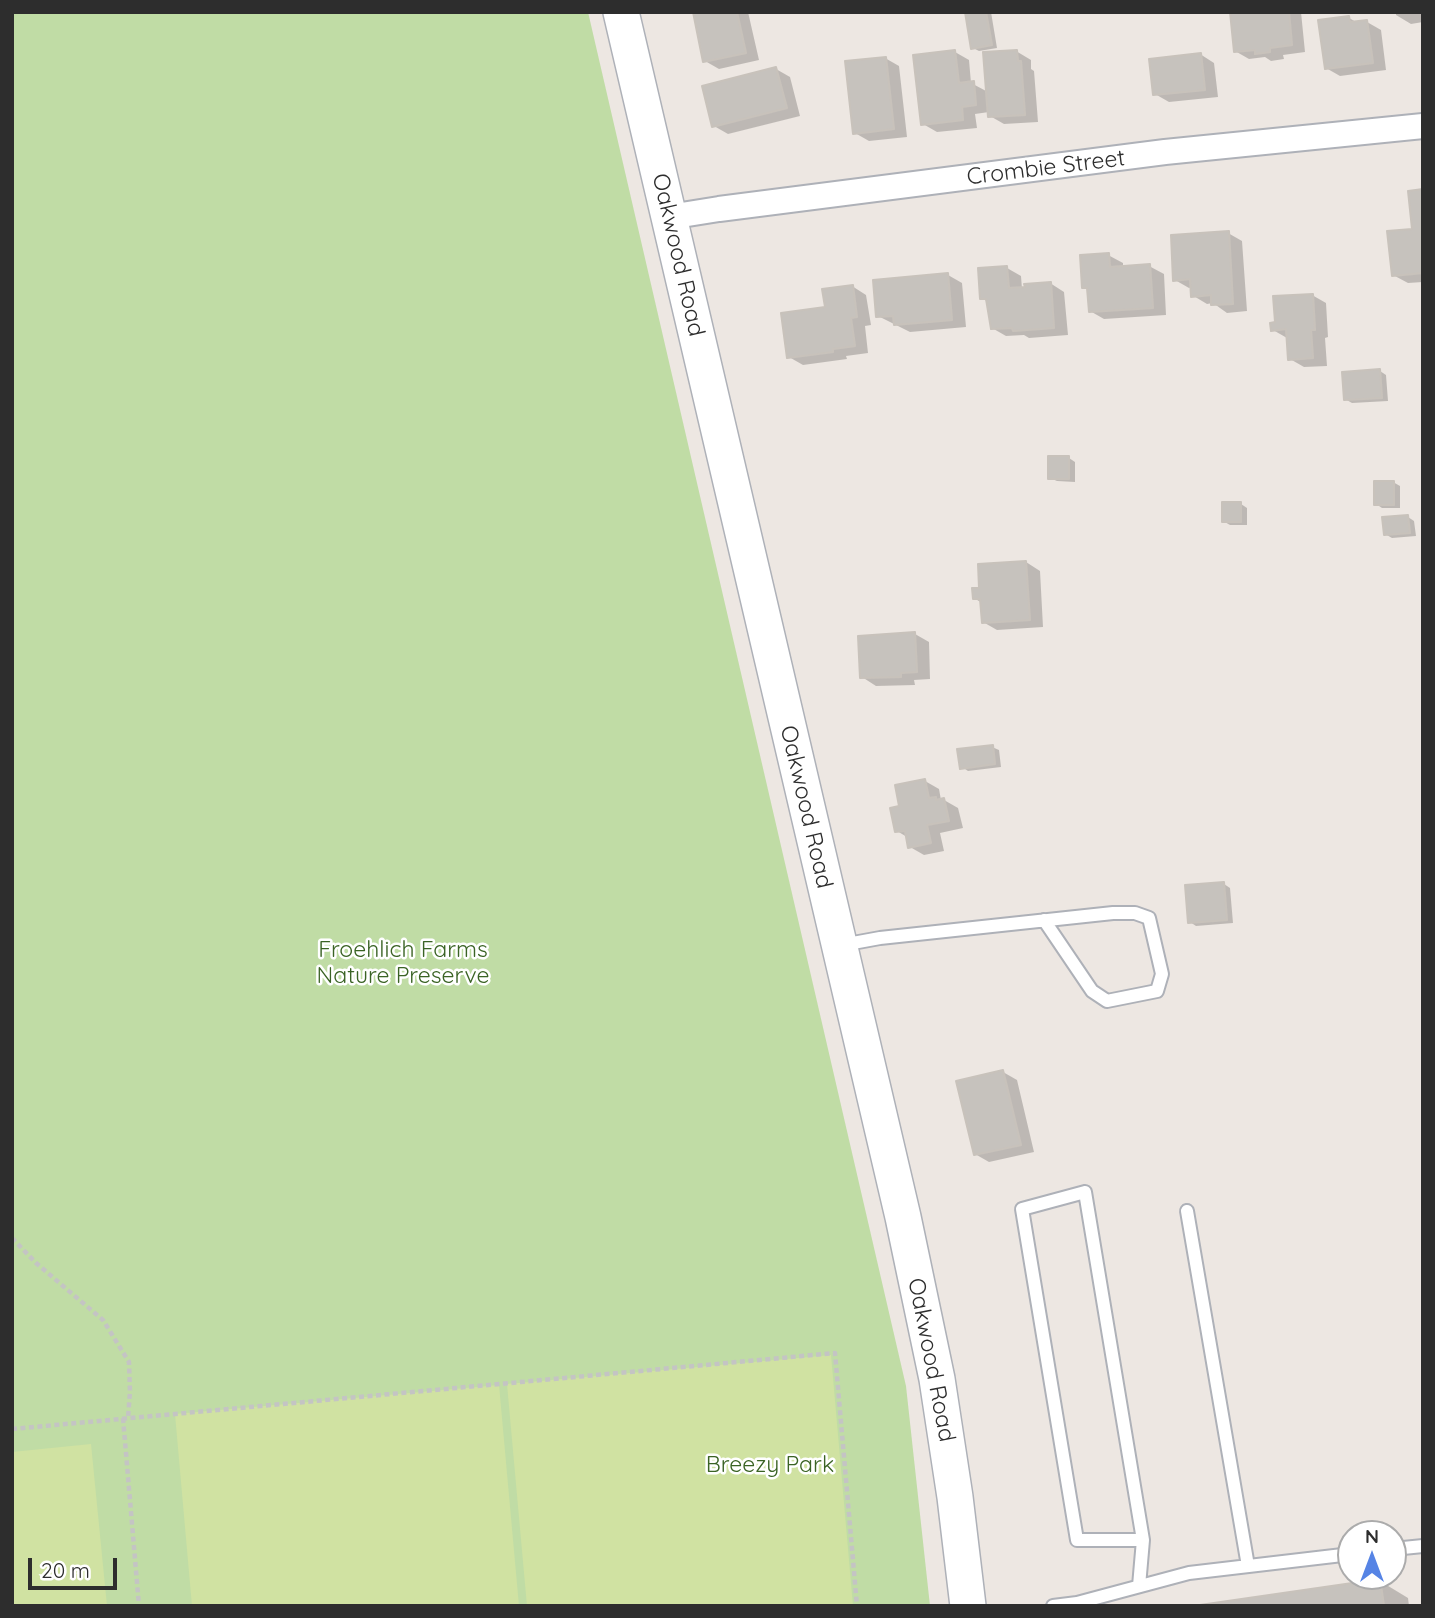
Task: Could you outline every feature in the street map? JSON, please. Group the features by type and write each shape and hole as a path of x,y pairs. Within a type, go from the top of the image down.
{"main road":[{"name":"Oakwood Road","path":"621,12 903,1217 937,1379 968,1606"}],"street":[{"name":"Crombie Street","path":"669,217 1165,152 1423,126"}],"lane":[{"path":"838,945 1044,920 1135,913 1149,918 1162,974 1157,991 1107,1000 1092,991 1044,920"},
{"path":"1139,1586 1143,1540 1085,1192 1022,1209 1077,1540 1143,1540"},
{"path":"1187,1211 1248,1566"},
{"path":"1053,1606 1077,1604 1189,1573 1337,1556"}],"path":[{"path":"12,1238 36,1263 103,1320 129,1362 130,1392 126,1418 139,1606"},
{"path":"12,1429 835,1353 857,1606"}],"green space":[{"name":"Froehlich Farms Nature Preserve","path":"12,12 588,12 906,1386 930,1606 12,1606"},
{"name":"Breezy Park","path":"831,1355 853,1606 527,1606 507,1384"},
{"path":"499,1385 519,1606 192,1606 175,1414"},
{"path":"91,1444 107,1606 12,1606 12,1452"}],"building":[{"path":"693,12 737,12 746,53 703,62"},
{"path":"965,12 986,12 992,45 971,49"},
{"path":"1230,12 1289,12 1292,45 1270,48 1270,52 1255,54 1255,50 1234,52"},
{"path":"1349,16 1350,22 1367,20 1373,63 1325,69 1318,20"},
{"path":"955,50 959,83 974,81 976,105 962,107 963,120 921,125 913,55"},
{"path":"1017,50 1018,61 1021,61 1025,115 988,117 983,52"},
{"path":"1201,53 1205,90 1153,95 1149,59"},
{"path":"886,57 894,129 853,134 845,61"},
{"path":"776,67 787,108 712,127 702,86"},
{"path":"1423,189 1423,273 1392,276 1387,231 1412,229 1408,191"},
{"path":"1229,231 1233,304 1211,305 1211,295 1191,297 1190,279 1173,281 1171,235"},
{"path":"1109,253 1110,267 1150,264 1153,308 1089,312 1087,288 1082,288 1080,255"},
{"path":"1007,266 1009,288 1051,282 1054,328 1013,331 1012,328 991,329 986,299 980,299 978,268"},
{"path":"948,273 952,320 894,325 893,316 876,317 873,280"},
{"path":"853,285 857,317 851,318 855,346 787,358 781,313 825,307 822,289"},
{"path":"1313,294 1313,358 1288,360 1286,329 1271,331 1270,323 1275,322 1273,296"},
{"path":"1380,369 1382,398 1344,400 1342,372"},
{"path":"1048,456 1069,456 1069,479 1048,479"},
{"path":"1374,481 1394,481 1394,505 1374,505"},
{"path":"1222,502 1241,502 1241,522 1222,522"},
{"path":"1408,515 1410,533 1384,535 1382,517"},
{"path":"1026,561 1030,620 982,623 980,599 973,599 972,588 979,588 978,564"},
{"path":"915,632 917,672 901,673 901,677 860,678 858,636"},
{"path":"993,745 995,764 960,769 957,749"},
{"path":"925,779 929,798 944,798 949,821 927,825 931,843 908,848 905,831 895,832 890,808 899,806 895,785"},
{"path":"1224,882 1227,920 1188,923 1185,885"},
{"path":"1003,1070 1021,1145 974,1155 956,1081"},
{"path":"1337,1585 1337,1590 1382,1590 1384,1606 1193,1606"}]}
